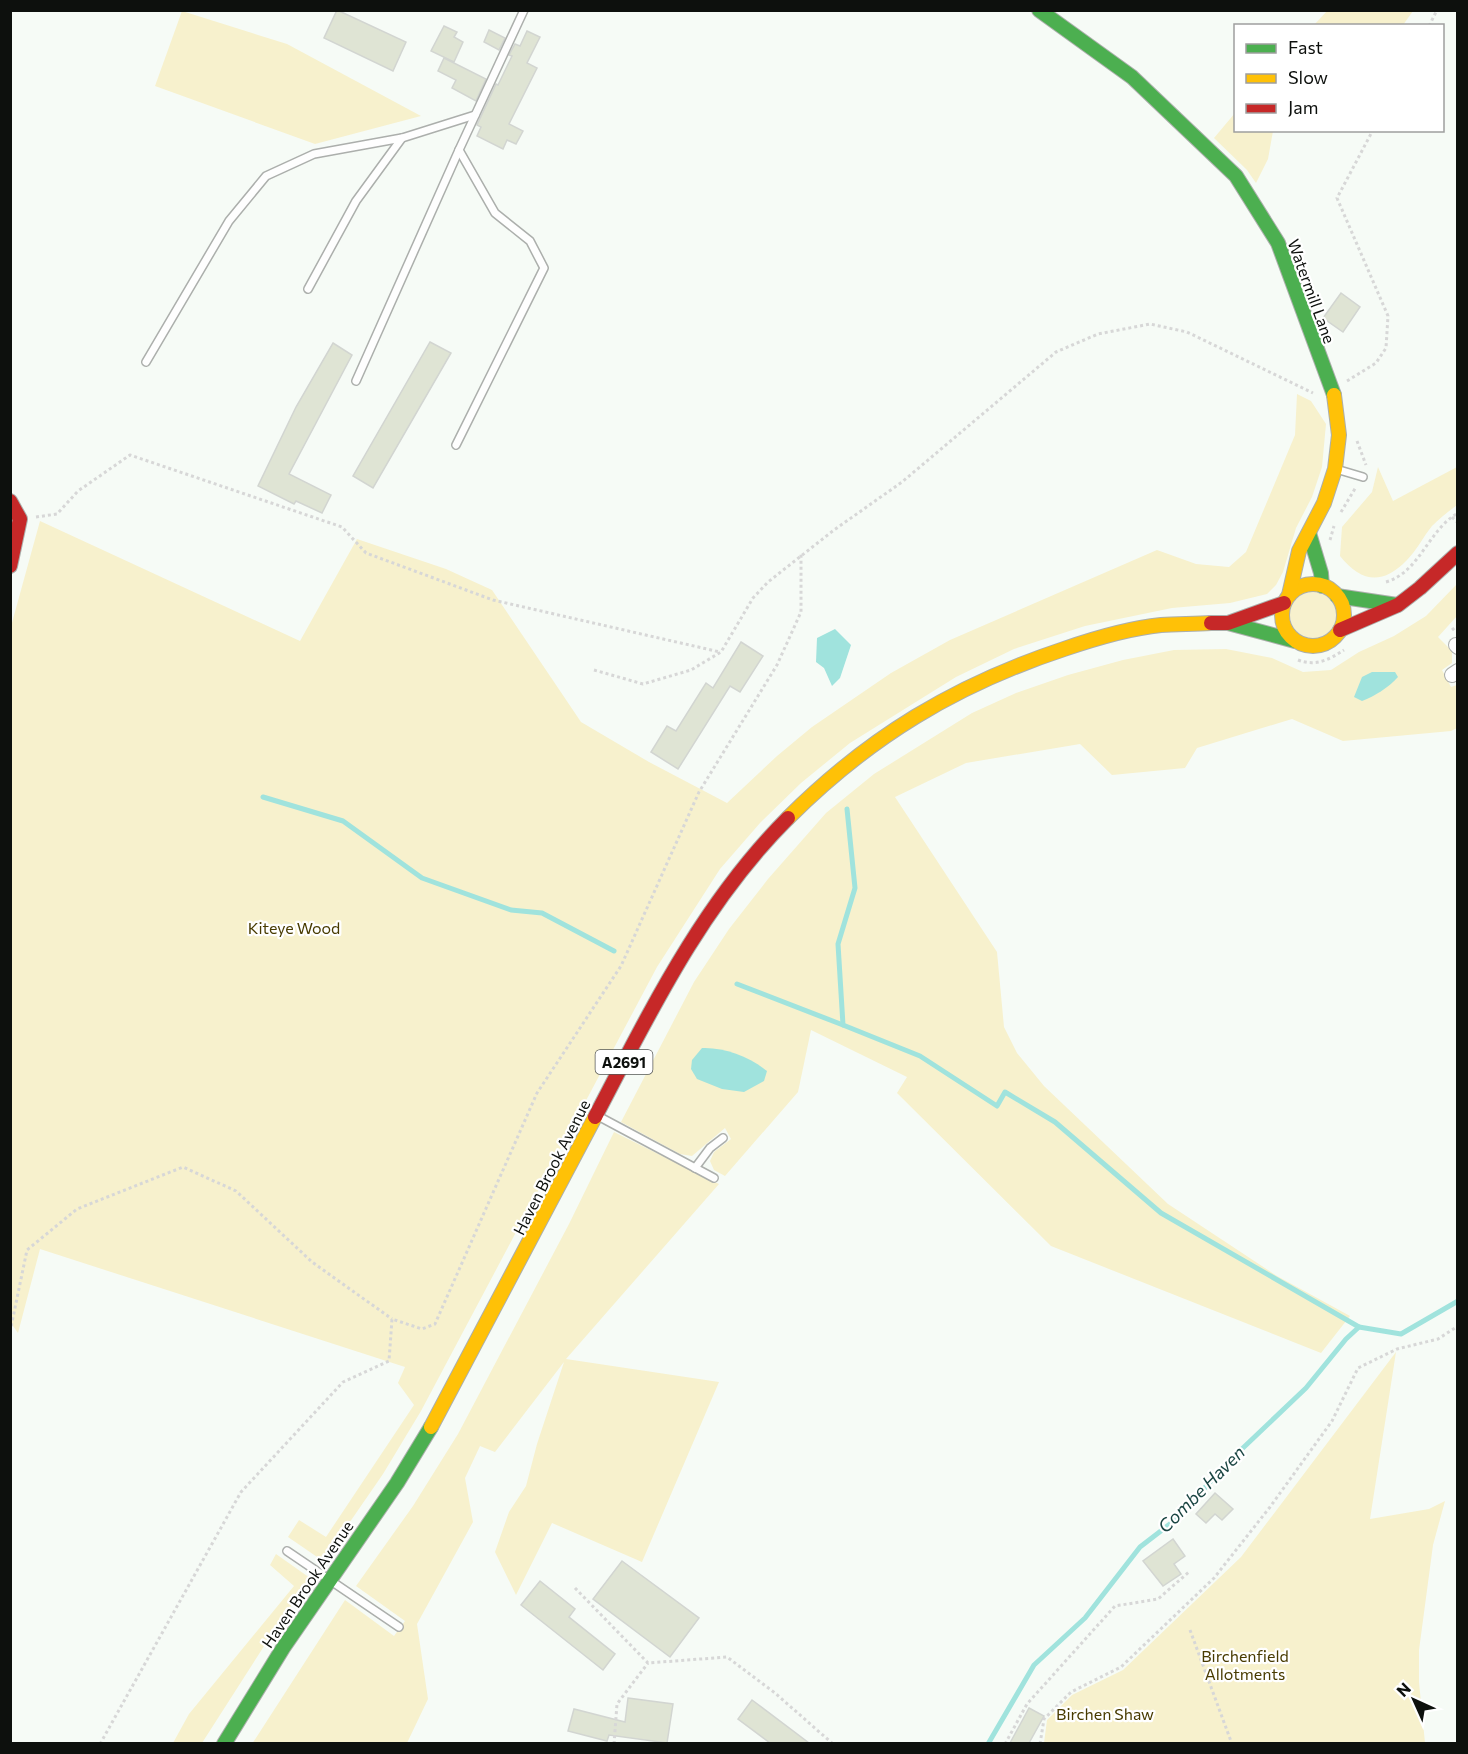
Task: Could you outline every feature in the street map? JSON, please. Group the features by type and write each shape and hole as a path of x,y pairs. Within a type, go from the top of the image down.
{"main road":[{"name":"Watermill Lane","path":"1039,10 1132,77 1236,176 1278,243 1335,397 1340,435 1335,468 1324,503 1299,551 1287,599"},
{"path":"10,501 20,519 10,566"},
{"path":"1309,534 1321,573 1322,586"},
{"path":"1340,630 1398,605 1458,553"},
{"path":"1337,596 1344,613 1340,630 1335,637 1319,646 1303,645 1295,641 1285,629 1282,612 1287,599 1304,585 1322,586 1337,596 1398,605"},
{"name":"Haven Brook Avenue","path":"1228,623 1287,599"},
{"name":"Haven Brook Avenue","path":"224,1743 283,1648 397,1483 435,1421 671,973 733,879 772,834 814,792 860,753 909,719 964,689 1022,663 1091,640 1159,625 1228,623 1295,641"}],"lane":[{"path":"356,381 524,10"},
{"path":"146,362 229,221 266,176 314,154 402,138 475,115"},
{"path":"308,289 356,201 402,138"},
{"path":"456,445 544,268 530,241 495,213 459,150"},
{"path":"1335,468 1363,477"},
{"path":"596,1115 714,1178"},
{"path":"695,1168 710,1148 723,1138"},
{"path":"287,1551 399,1627"}],"path":[{"path":"1430,24 1437,10"},
{"path":"594,670 643,684 691,670 721,652 753,598 801,554 902,482 1056,351 1098,334 1150,324 1187,332 1311,393 1335,397 1342,384 1376,363 1386,348 1388,316 1337,198 1372,132"},
{"path":"20,519 57,514 78,491 129,455 342,527 366,553 494,600 721,652"},
{"path":"1341,513 1363,477"},
{"path":"1380,584 1396,579 1413,565 1452,517 1458,513"},
{"path":"1452,517 1458,523"},
{"path":"1329,543 1335,522"},
{"path":"10,1332 27,1250 77,1209 183,1167 236,1191 312,1262 392,1319 422,1329 435,1324 537,1093 621,966 699,792 777,665 801,612 801,554"},
{"path":"1294,659 1305,663 1326,661 1345,650"},
{"path":"100,1743 241,1492 343,1382 389,1361 392,1319"},
{"path":"1040,1743 1044,1719 1071,1692 1121,1666 1214,1578 1332,1421 1358,1368 1397,1349 1438,1339 1458,1326"},
{"path":"1005,1743 1027,1704 1116,1606 1158,1599 1190,1571"},
{"path":"575,1588 648,1663"},
{"path":"1190,1629 1232,1743"},
{"path":"614,1743 618,1704 648,1663 727,1657 833,1743"}],"green space":[{"path":"1328,10 1413,10 1404,24 1315,24"},
{"path":"182,11 287,44 421,116 315,144 155,86"},
{"path":"1234,114 1234,132 1273,132 1268,159 1256,183 1247,170 1214,138"},
{"name":"Kiteye Wood","path":"1297,394 1311,401 1326,424 1322,467 1312,497 1296,528 1283,572 1276,585 1267,594 1230,603 1172,608 1085,626 1014,649 956,677 850,743 801,783 760,823 720,869 657,967 421,1411 383,1474 323,1561 288,1537 299,1520 326,1537 414,1405 398,1383 405,1367 40,1249 18,1333 11,1323 10,630 40,521 300,641 357,539 446,569 492,590 581,722 649,762 727,803 812,727 891,673 950,640 1157,550 1196,564 1229,567 1246,552 1295,435"},
{"path":"1378,467 1393,501 1457,467 1457,505 1432,526 1411,556 1398,568 1389,574 1372,577 1364,576 1356,571 1340,556 1342,527 1372,492"},
{"path":"1457,584 1457,616 1438,637 1452,651 1452,663 1442,670 1451,687 1457,685 1457,728 1451,731 1343,741 1292,719 1197,748 1185,768 1112,775 1080,744 966,763 895,797 997,952 1004,1027 1017,1053 1044,1086 1168,1204 1277,1276 1350,1316 1321,1353 1051,1246 897,1093 907,1077 811,1030 798,1092 725,1176 714,1170 710,1161 714,1152 731,1139 725,1128 692,1156 680,1154 621,1122 694,982 729,929 768,879 826,813 874,774 972,713 1016,693 1068,675 1123,660 1174,650 1226,649 1272,658 1303,672 1331,670 1359,652 1394,636 1426,616"},
{"path":"1313,592 1329,599 1336,615 1329,631 1313,638 1297,631 1290,615 1297,599"},
{"path":"614,1132 719,1184 566,1359 719,1382 642,1562 552,1523 516,1595 495,1552 509,1512 526,1486 564,1362 495,1452 480,1446 465,1478 473,1522 417,1624 428,1699 407,1743 252,1744 345,1600 394,1636 405,1621 356,1586 413,1506 458,1434 569,1224"},
{"path":"1396,1352 1370,1519 1429,1509 1445,1501 1433,1545 1419,1650 1419,1682 1425,1743 1044,1743 1047,1720 1072,1695 1123,1670 1241,1557"},
{"path":"276,1554 310,1578 202,1743 173,1743 189,1714 294,1586 270,1565"}],"water":[{"path":"835,629 851,645 840,678 832,686 824,668 816,662 817,638"},
{"path":"1372,672 1395,672 1398,677 1386,688 1367,699 1362,701 1354,697 1362,677"},
{"path":"702,1048 728,1051 753,1061 767,1071 764,1081 744,1092 722,1089 697,1079 691,1069 692,1060"}],"building":[{"path":"337,10 406,42 393,71 324,38"},
{"path":"444,26 457,32 454,37 463,42 454,62 431,51"},
{"path":"489,30 505,38 499,50 484,42"},
{"path":"527,31 540,37 527,63 537,68 509,124 523,131 516,144 507,140 503,149 477,136 481,127 477,125 512,56 509,55 515,44 520,46"},
{"path":"444,58 486,79 476,101 452,88 456,80 438,71"},
{"path":"1341,293 1360,307 1343,332 1323,318"},
{"path":"430,342 451,353 373,488 353,476"},
{"path":"333,343 352,355 289,474 331,495 322,513 296,501 294,504 258,486 296,407"},
{"path":"741,642 763,656 740,692 730,686 678,769 651,752 667,726 676,731 706,683 713,688"},
{"path":"1215,1493 1233,1509 1222,1520 1215,1514 1206,1523 1196,1514"},
{"path":"1173,1539 1185,1556 1174,1564 1181,1574 1163,1586 1143,1561"},
{"path":"622,1561 699,1618 670,1657 593,1599"},
{"path":"540,1581 575,1609 569,1617 615,1654 603,1670 521,1605"},
{"path":"628,1698 673,1704 667,1743 609,1735 607,1741 568,1731 574,1709 625,1722"},
{"path":"752,1700 809,1743 770,1743 738,1719"},
{"path":"1029,1708 1044,1716 1029,1743 1010,1743"}],"waterway":[{"path":"263,797 343,821 422,878 511,910 542,913 614,951"},
{"path":"847,809 855,888 838,944 843,1025 920,1056 997,1106 1005,1092 1055,1122 1161,1213 1359,1327"},
{"path":"737,984 843,1025"},
{"name":"Combe Haven","path":"988,1744 1034,1665 1085,1618 1140,1547 1179,1517 1224,1466 1306,1388 1346,1339 1359,1327 1401,1334 1458,1301"}],"traffic: fast":[{"path":"1039,10 1132,77 1236,176 1278,243 1334,395"},
{"path":"1309,533 1321,573 1322,586"},
{"path":"1337,596 1397,605"},
{"path":"1228,623 1295,641"},
{"path":"224,1744 283,1648 397,1483 431,1427"}],"traffic: slow":[{"path":"1289,595 1299,551 1324,503 1335,469 1339,435 1334,395"},
{"path":"1313,584 1330,589 1335,593 1339,598 1344,615 1339,632 1335,637 1330,641 1313,646 1296,641 1291,637 1287,632 1282,615 1287,598 1291,593 1296,589 1313,584"},
{"path":"788,818 850,762 882,738 950,697 986,679 1024,663 1112,634 1161,625 1211,623"},
{"path":"431,1427 595,1117"}],"traffic: jam":[{"path":"10,501 20,519 10,566"},
{"path":"1340,630 1398,605 1458,553"},
{"path":"1211,623 1228,623 1284,603"},
{"path":"595,1117 680,960 729,886 788,818"}],"park label":[{"name":"Birchenfield Allotments","path":"1245,1664"},
{"name":"Birchen Shaw","path":"1105,1713"}]}
